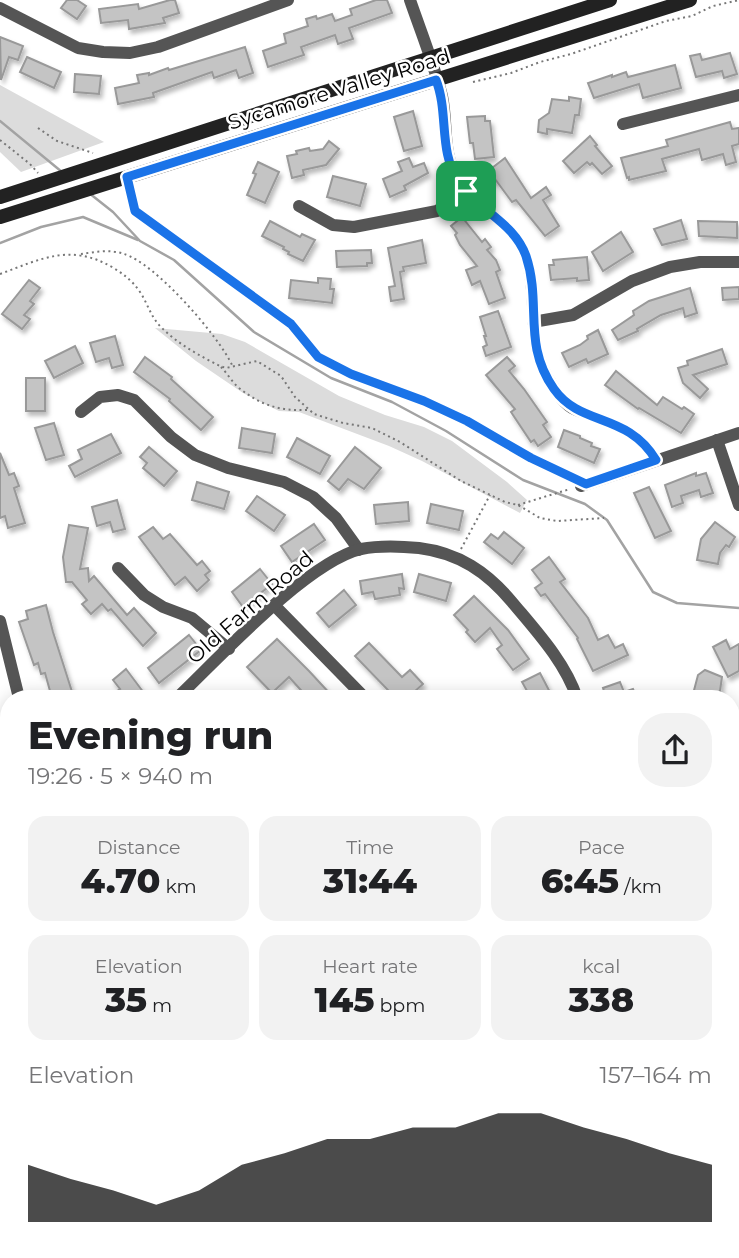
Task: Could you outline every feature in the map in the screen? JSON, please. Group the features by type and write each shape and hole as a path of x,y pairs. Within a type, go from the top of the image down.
{"main road":[{"name":"Sycamore Valley Road","path":"0,197 610,0"},
{"name":"Sycamore Valley Road","path":"0,217 690,0"}],"street":[{"path":"0,8 78,48 130,53 158,47 288,0"},
{"path":"410,0 443,103 447,156 458,181 501,220 522,248 531,285 533,322 540,364 560,397 576,410 631,432 656,460"},
{"path":"623,124 739,95"},
{"path":"299,206 333,225 354,227 437,211 466,191"},
{"path":"533,322 573,315 632,281 670,267 700,262 739,262"},
{"path":"81,412 100,397 118,395 134,400 171,437 195,454 228,468 284,481 313,497 336,518 359,550"},
{"path":"583,485 739,433"},
{"path":"717,440 739,505"},
{"name":"Old Farm Road","path":"185,690 321,567 359,550 392,545 439,551 477,567 501,589 548,645 575,690"},
{"path":"118,568 144,596 192,618 229,649"},
{"path":"275,606 357,690"},
{"path":"0,621 17,690"}],"lane":[{"path":"127,177 135,211"}],"path":[{"path":"472,82 511,73 666,21 692,16 713,6 739,0"},
{"path":"38,128 57,141 86,149 109,163"},
{"path":"0,140 30,164 46,182"},
{"path":"135,211 291,324 318,357 351,374 424,401 467,421 583,485"},
{"path":"0,274 54,255 98,251 124,254 138,261 201,317 233,366"},
{"path":"80,254 103,262 127,276 140,292 160,327 174,339 220,366 240,389 267,406 309,410"},
{"path":"220,366 257,361 281,376 295,397 314,414 372,428 400,442 461,481 505,502 518,505 540,519 550,521 604,518"},
{"path":"518,505 583,485"},
{"path":"457,558 490,494"}],"shaded area":[{"path":"0,85 104,142 21,172 0,152"},
{"path":"155,328 222,334 245,342 339,396 424,427 452,441 527,500 520,513 389,446 299,412 279,411 243,393 196,361"}],"building":[{"path":"67,0 77,0 86,6 77,19 61,8"},
{"path":"175,0 179,13 163,18 165,23 129,29 128,20 101,23 99,9 138,4 139,9"},
{"path":"376,0 387,0 392,13 349,28 353,39 338,44 335,35 301,47 304,55 268,67 263,51 286,43 284,34 308,26 306,19 332,14 335,21 352,15 350,9"},
{"path":"0,37 23,46 18,60 9,57 1,80"},
{"path":"245,47 253,73 239,78 236,70 214,78 212,72 153,93 154,97 118,104 115,88 139,83 137,75 149,75 168,68 169,70"},
{"path":"730,53 737,74 724,78 722,71 696,77 690,56 700,54 702,60"},
{"path":"27,57 61,72 54,88 20,72"},
{"path":"675,65 681,88 643,98 639,84 594,98 588,83 626,72 628,77"},
{"path":"75,74 101,76 99,94 74,92"},
{"path":"569,97 581,99 579,115 575,115 572,133 547,129 547,134 538,132 539,120 549,113 552,99 569,101"},
{"path":"413,111 422,146 404,151 394,117"},
{"path":"485,116 485,121 490,121 494,157 475,159 467,117"},
{"path":"730,122 732,129 739,128 739,144 732,146 736,162 726,165 723,154 702,160 699,149 662,159 666,171 629,180 629,177 627,178 621,158 668,146 666,140"},
{"path":"590,136 612,166 602,174 592,163 590,165 587,162 574,173 563,161"},
{"path":"329,141 339,149 326,165 303,170 304,175 292,178 287,156 309,148 310,151 323,149"},
{"path":"409,158 413,167 424,163 428,173 404,186 406,190 390,197 383,179 402,171 398,162"},
{"path":"505,158 531,198 546,187 551,195 543,200 559,226 545,236 516,200 512,202 488,174 488,171"},
{"path":"258,162 279,172 265,203 247,195"},
{"path":"333,176 366,184 360,206 327,197"},
{"path":"462,217 482,242 485,239 491,247 487,250 500,270 496,272 505,298 489,304 480,281 472,285 466,270 477,266 460,245 455,235 457,233 451,226"},
{"path":"681,220 687,239 662,245 654,229"},
{"path":"270,221 300,237 302,234 315,240 303,261 262,236"},
{"path":"698,221 737,222 737,238 699,236"},
{"path":"621,232 633,252 603,271 592,252"},
{"path":"422,240 426,263 403,267 404,271 400,272 404,299 391,301 389,287 395,286 388,248"},
{"path":"371,250 372,263 367,263 367,266 337,267 336,251"},
{"path":"587,257 589,280 551,280 549,265 554,265 553,260"},
{"path":"318,278 331,279 330,289 334,289 332,303 289,298 291,280 318,283"},
{"path":"29,280 40,288 30,301 34,304 24,315 30,319 22,329 2,314"},
{"path":"739,287 739,299 723,300 722,288"},
{"path":"690,288 697,313 685,317 683,308 661,315 637,329 638,331 618,340 612,330 634,315 633,311 649,301"},
{"path":"498,311 511,347 486,356 483,347 487,345 486,336 480,317"},
{"path":"598,330 608,354 588,363 586,359 569,367 562,353 580,345 588,339 587,336"},
{"path":"115,336 123,365 112,368 109,358 96,362 90,343"},
{"path":"75,346 83,363 54,378 45,361"},
{"path":"722,349 727,364 693,375 708,389 700,398 683,383 678,368 688,365 687,361"},
{"path":"145,357 172,377 171,379 213,417 201,430 169,401 170,399 134,372"},
{"path":"507,357 515,366 509,371 547,422 543,425 551,437 538,446 534,440 531,442 511,412 515,409 486,375"},
{"path":"616,371 657,405 663,397 694,414 681,433 638,409 605,385"},
{"path":"26,378 45,378 45,411 26,411"},
{"path":"54,423 64,455 46,460 35,428"},
{"path":"242,428 275,434 272,453 239,448"},
{"path":"564,430 580,436 592,443 591,446 600,449 594,463 558,447"},
{"path":"111,434 121,453 75,477 69,466 82,459 78,450"},
{"path":"297,438 330,456 320,474 287,457"},
{"path":"149,447 177,471 164,486 143,468 147,463 140,457"},
{"path":"355,447 381,468 364,489 348,479 339,490 328,481"},
{"path":"0,453 9,475 14,473 19,486 14,488 25,523 8,528 5,516 0,518"},
{"path":"696,473 696,476 706,473 713,493 701,497 699,490 681,496 683,503 672,507 665,485"},
{"path":"197,482 229,492 224,509 192,500"},
{"path":"649,487 671,531 655,538 634,493"},
{"path":"257,496 285,515 274,531 246,511"},
{"path":"117,500 125,529 113,532 110,522 97,526 92,507"},
{"path":"408,502 409,521 376,524 374,505"},
{"path":"431,504 463,511 459,530 427,523"},
{"path":"715,522 735,537 729,547 726,545 720,553 718,564 697,560 701,539"},
{"path":"314,524 325,540 292,562 281,546"},
{"path":"69,525 88,528 80,569 88,568 89,581 94,576 127,615 134,608 156,633 143,646 111,609 108,611 102,604 91,614 82,604 87,600 72,582 66,582 63,557"},
{"path":"153,527 163,539 170,534 197,565 202,561 210,571 205,575 209,580 197,591 185,577 175,585 139,537"},
{"path":"504,532 524,548 512,564 484,542 491,534 498,539"},
{"path":"549,557 565,579 560,582 588,618 598,640 608,635 615,648 623,644 628,655 593,671 578,638 545,594 541,596 535,588 542,583 532,570"},
{"path":"260,569 272,584 243,607 232,592"},
{"path":"402,574 404,589 399,588 400,595 375,599 373,592 362,594 360,581"},
{"path":"419,574 451,583 446,601 414,592"},
{"path":"344,590 356,605 329,627 317,613"},
{"path":"474,596 508,630 529,659 513,670 497,649 502,645 490,628 475,642 454,615"},
{"path":"46,605 71,690 50,690 45,673 41,674 38,663 34,665 19,622 28,619 26,611"},
{"path":"189,635 201,650 159,683 148,668"},
{"path":"277,639 327,690 301,690 289,677 275,690 269,690 247,667"},
{"path":"726,640 730,649 739,644 739,671 728,677 713,647"},
{"path":"369,643 402,677 410,670 423,684 416,690 388,690 355,656"},
{"path":"126,669 142,690 119,690 113,680"},
{"path":"705,670 722,677 720,690 694,690 698,675"},
{"path":"540,673 549,690 526,690 522,682"},
{"path":"620,682 623,690 604,690"}],"waterway":[{"path":"0,121 62,172"},
{"path":"89,193 113,212 140,241 174,260 254,332 331,378 392,402 446,431 523,480 585,504 607,520 653,592 677,603 739,608"},
{"path":"0,243 41,227 83,217 138,240"}],"route":[{"path":"436,80 445,116 447,156 458,181 466,191 509,228 526,256 536,355 545,375 560,397 576,410 631,432 642,440 656,460 586,484 531,458 467,421 424,401 351,374 318,357 291,324 135,211 127,177 436,80"}]}
